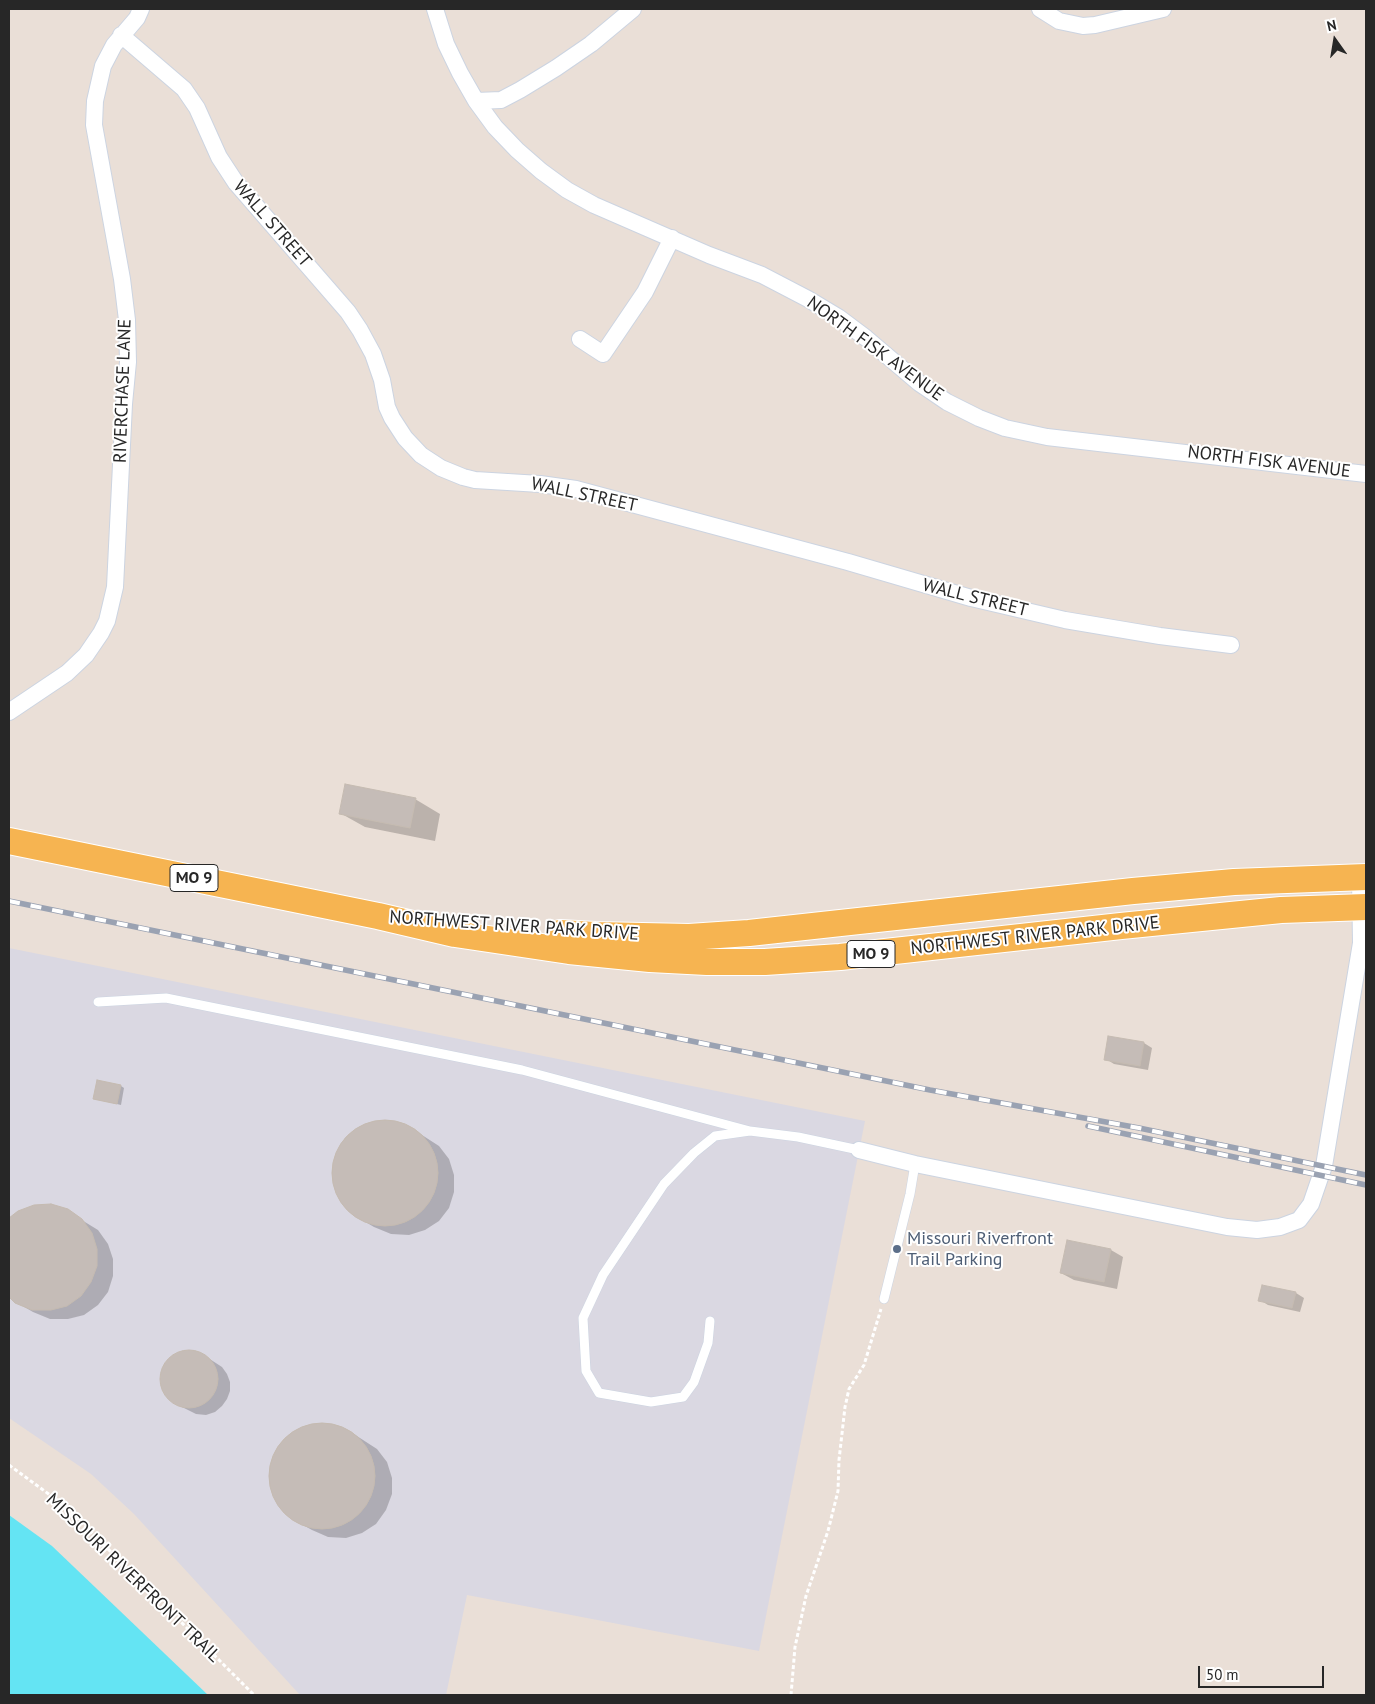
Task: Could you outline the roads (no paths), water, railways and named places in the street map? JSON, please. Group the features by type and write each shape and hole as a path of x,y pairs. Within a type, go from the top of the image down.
{"main road":[{"name":"NORTHWEST RIVER PARK DRIVE","path":"9,841 378,916 455,934 568,951 650,960 765,962 840,957 1281,910 1364,907"},
{"name":"NORTHWEST RIVER PARK DRIVE","path":"378,916 528,931 594,935 689,937 849,922 1133,890 1234,882 1363,877"}],"street":[{"name":"RIVERCHASE LANE","path":"9,712 67,673 86,655 107,621 115,588 124,404 128,362 127,320 122,279 94,125 95,101 101,74 114,45 137,18 140,9"},
{"name":"NORTH FISK AVENUE","path":"435,9 450,51 476,101 517,150 541,171 594,205 709,255 762,275 808,299 866,338 919,383 947,402 978,418 1005,428 1047,437 1366,474"},
{"path":"476,101 501,100 520,90 591,44 633,9"},
{"path":"1044,12 1059,21 1083,26 1095,25 1163,9"},
{"name":"WALL STREET","path":"121,35 184,89 197,108 219,157 236,183 348,312 360,330 373,354 387,407 405,438 421,455 441,468 463,478 475,480 540,484 576,490 838,560 971,598 1065,620 1160,636 1231,645"},
{"path":"580,339 603,354 645,292 672,238"},
{"path":"859,1150 915,1164 1227,1227 1257,1230 1280,1227 1299,1220 1311,1204 1324,1166 1361,943 1364,907 1363,877"}],"lane":[{"path":"98,1002 166,998 522,1070 750,1131 798,1137 859,1150"},
{"path":"710,1321 708,1343 694,1382 683,1397 651,1402 600,1394 586,1371 583,1318 603,1275 635,1226 664,1184 694,1153 715,1136 750,1131"},
{"path":"884,1299 910,1194 915,1164"}],"water":[{"path":"9,1515 52,1546 208,1695 9,1695"}],"railway":[{"path":"9,901 930,1090 1139,1128 1366,1175"},
{"path":"1088,1126 1366,1185"}],"place":[{"name":"Missouri Riverfront Trail Parking","path":"897,1249"}]}
